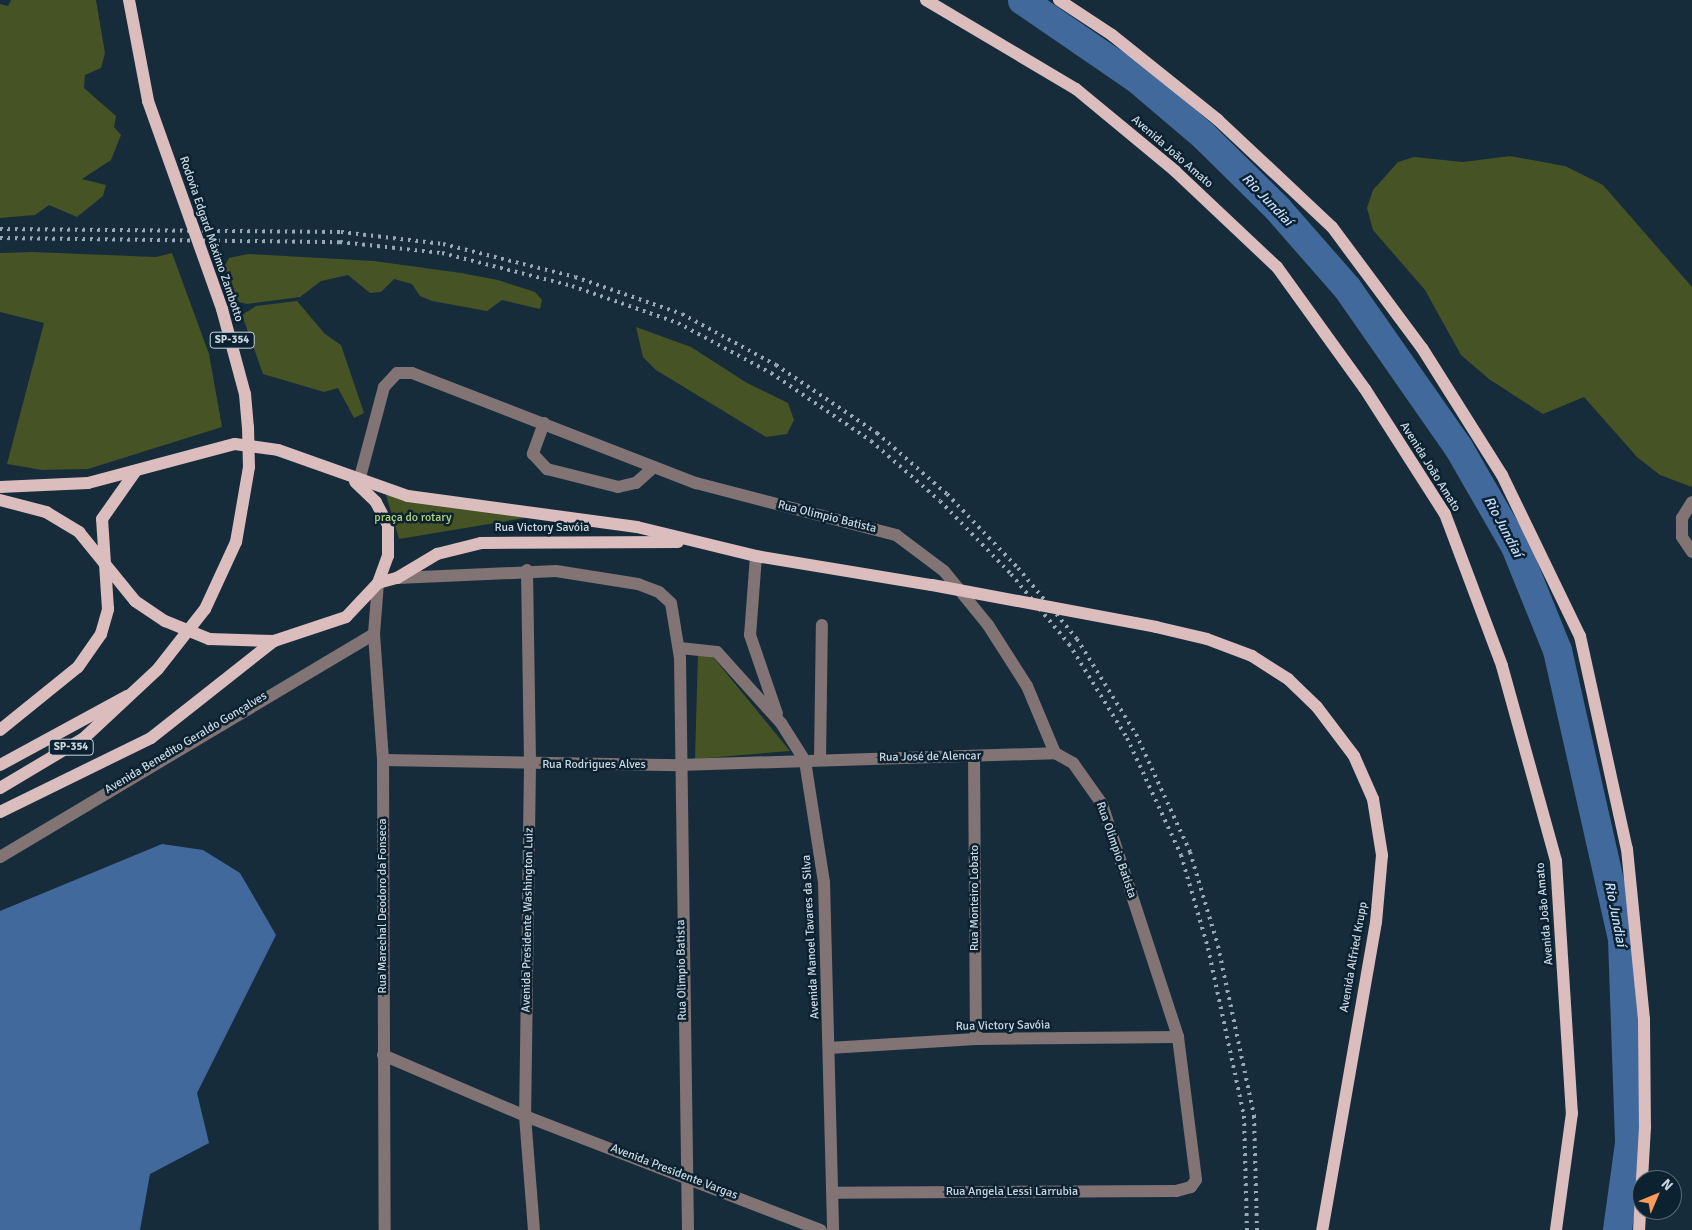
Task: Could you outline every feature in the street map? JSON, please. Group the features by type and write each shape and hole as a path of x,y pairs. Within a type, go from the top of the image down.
{"main road":[{"name":"Rodovia Edgard Máximo Zambotto","path":"0,788 84,738 158,669 205,609 236,542 249,467 245,394 222,309 148,101 129,0"},
{"name":"Avenida João Amato","path":"926,0 1076,89 1175,171 1277,267 1365,389 1445,514 1502,666 1556,861 1572,1113 1556,1230"},
{"path":"1059,0 1112,35 1218,120 1332,227 1422,348 1502,475 1580,636 1627,849 1644,1019 1645,1127 1639,1230"},
{"path":"0,487 45,488 135,472 235,444 278,450 355,479 408,496 637,527 686,542"},
{"path":"0,730 78,667 101,634 108,609 108,572 102,519 135,472"},
{"path":"0,812 151,738 274,641 346,617 378,582 388,556 388,525 376,502 355,479"},
{"path":"0,500 46,512 79,532 108,572 135,601 165,621 209,639 274,641"},
{"name":"Avenida Alfried Krupp","path":"686,542 1156,627 1243,653 1288,680 1317,707 1354,756 1373,799 1382,855 1376,922 1322,1230"},
{"name":"Rua Victory Savóia","path":"378,582 397,578 437,554 481,543 686,542"},
{"name":"Rodovia Edgard Máximo Zambotto","path":"0,765 132,694"}],"street":[{"name":"Rua Olimpio Batista","path":"355,479 384,386 397,373 412,373 654,467 751,499 859,523 896,535 923,552 988,625 1027,686 1056,753 1073,763 1102,804 1178,1037 1197,1172 1191,1187"},
{"path":"544,424 533,454 547,469 618,487 636,483 654,467"},
{"path":"1692,502 1682,518 1682,536 1692,552"},
{"path":"756,556 750,635 781,723"},
{"path":"397,578 527,570 629,582 660,592 676,614 680,648 679,765"},
{"name":"Avenida Presidente Washington Luiz","path":"527,570 530,764 525,1116 534,1230"},
{"name":"Rua Marechal Deodoro da Fonseca","path":"378,582 374,634 383,760 385,1230"},
{"path":"820,760 822,624"},
{"name":"Avenida Benedito Geraldo Gonçalves","path":"0,857 374,634"},
{"name":"Avenida Manoel Tavares da Silva","path":"680,648 717,652 781,723 805,761 824,882 833,1230"},
{"name":"Rua José de Alencar","path":"805,761 1056,753"},
{"name":"Rua Monteiro Lobato","path":"974,756 976,1039"},
{"name":"Rua Rodrigues Alves","path":"383,760 530,764 679,765 805,761"},
{"name":"Rua Olimpio Batista","path":"679,765 685,1175"},
{"name":"Rua Victory Savóia","path":"829,1048 976,1039 1178,1037"},
{"path":"383,1055 525,1116"},
{"name":"Avenida Presidente Vargas","path":"525,1116 685,1175 821,1230"},
{"path":"685,1175 688,1230"},
{"name":"Rua Angela Lessi Larrubia","path":"833,1193 1176,1191 1191,1187"}],"green space":[{"path":"11,0 96,0 105,53 101,68 85,75 84,88 116,116 114,127 121,135 111,160 82,179 106,185 103,196 77,217 49,205 35,215 0,218 0,4 8,6"},
{"path":"1510,156 1565,166 1603,185 1692,287 1692,487 1660,475 1637,457 1584,397 1543,414 1489,379 1461,355 1425,290 1373,230 1367,208 1373,190 1398,162 1414,157 1463,162"},
{"path":"32,252 156,257 172,253 209,354 222,427 88,469 42,470 7,464 44,323 0,312 0,253"},
{"path":"248,254 374,261 461,273 498,280 535,292 542,300 540,309 502,300 487,311 432,301 420,296 412,284 394,279 381,292 370,293 348,275 321,281 300,297 247,304 239,302 223,269 229,258"},
{"path":"297,301 325,334 341,345 364,413 354,418 338,388 324,392 263,374 242,315 256,306"},
{"path":"636,327 691,347 747,383 788,403 794,420 787,434 766,437 656,370 643,357"},
{"name":"praça do rotary","path":"386,495 525,518 399,539"},
{"path":"698,653 714,658 790,751 695,759"}],"water":[{"path":"162,844 203,850 240,873 276,935 197,1093 209,1143 150,1174 140,1230 0,1230 0,911"}],"waterway":[{"name":"Rio Jundiaí","path":"1022,0 1136,78 1203,135 1277,208 1347,288 1458,447 1515,546 1557,650 1622,939 1629,1143 1617,1230"}],"railway":[{"path":"0,229 341,232 443,244 575,277 682,314 776,365 877,433 947,494 1018,568 1077,639 1136,734 1190,852 1218,946 1254,1116 1257,1230"},
{"path":"0,238 340,242 442,253 572,286 678,323 771,373 871,441 940,501 1011,574 1069,644 1127,738 1181,855 1208,948 1244,1116 1247,1230"}]}
